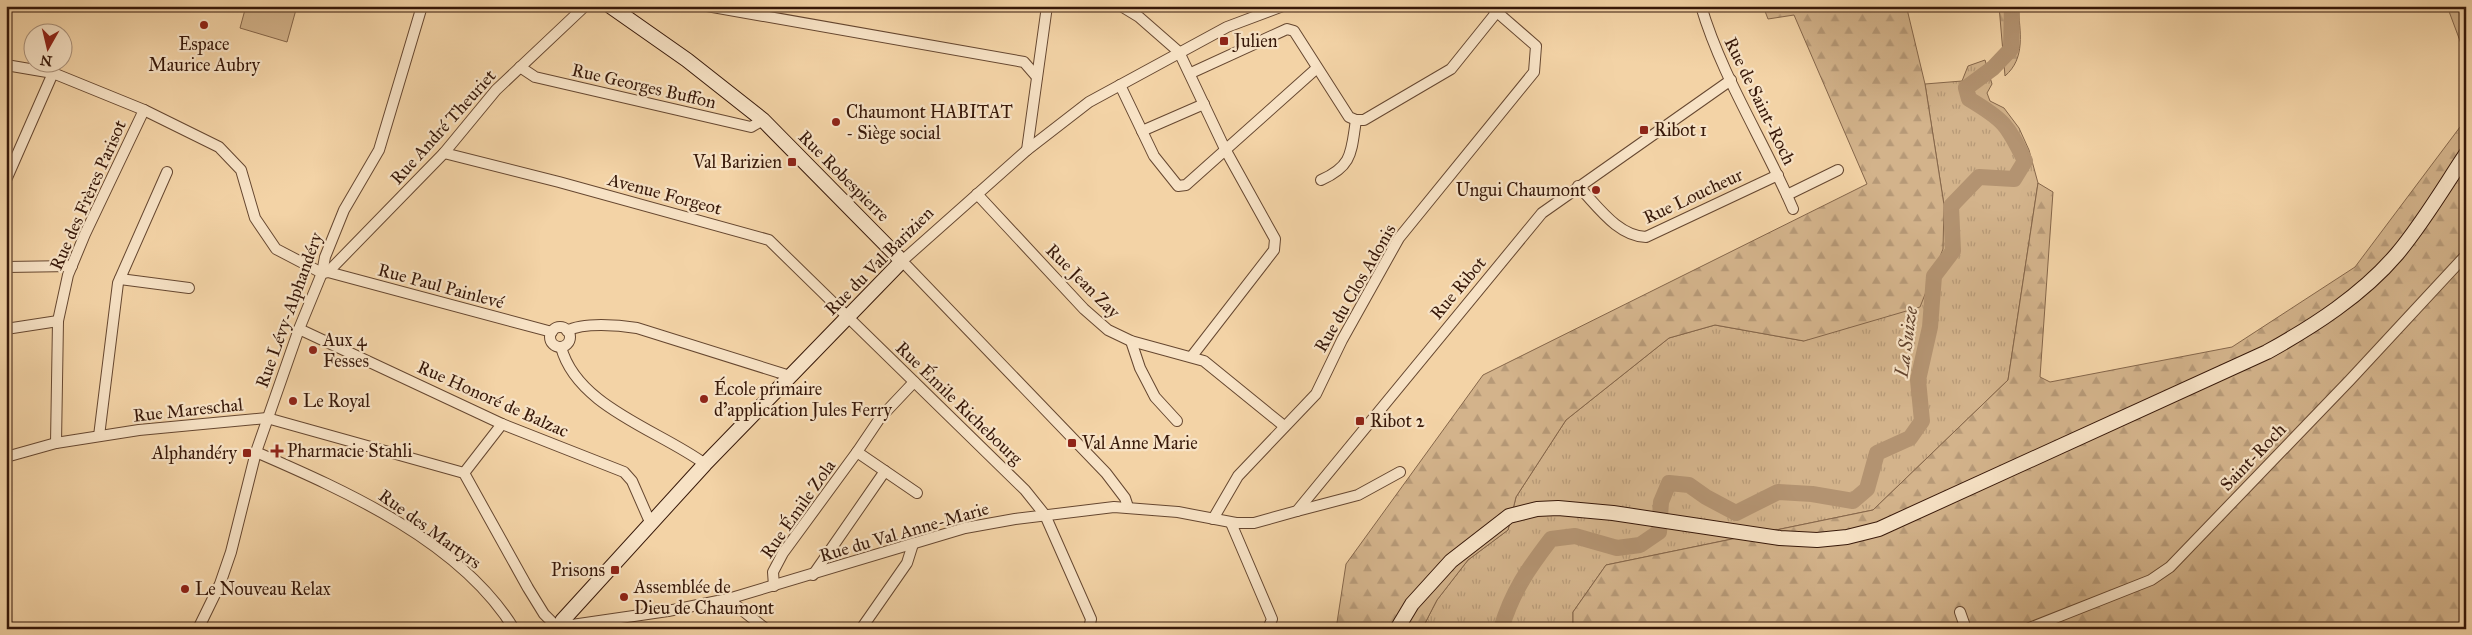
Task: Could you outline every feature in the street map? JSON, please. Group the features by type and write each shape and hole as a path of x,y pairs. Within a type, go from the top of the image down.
{"main road":[{"name":"Rue Robespierre","path":"610,6 687,60 763,120 902,261"},
{"path":"1397,629 1412,604 1451,561 1509,516 1537,509 1558,508 1660,519 1780,538 1817,540 1847,537 1878,529 2267,352 2294,337 2358,292 2396,255 2419,225 2466,154"},
{"name":"Rue du Val Barizien","path":"559,625 650,522 902,261"}],"street":[{"name":"Rue Lévy-Alphandéry","path":"198,629 220,584 234,545 256,452 299,329 325,273 325,257 344,210 379,150 422,6"},
{"name":"Rue André Theuriet","path":"325,273 444,154 496,90 585,6"},
{"path":"707,6 1024,62 1037,77"},
{"path":"1027,150 1047,6"},
{"path":"1120,6 1139,16 1179,52 1225,149 1275,239 1274,250 1192,356"},
{"name":"Rue du Val Barizien","path":"902,261 1027,150 1089,102 1227,27 1283,6"},
{"name":"Rue de Saint-Roch","path":"1701,6 1711,40 1778,175 1793,210"},
{"path":"1190,73 1287,29 1294,31 1349,117 1356,120 1364,120 1451,69 1493,10"},
{"name":"Rue du Clos Adonis","path":"1213,519 1238,476 1316,394 1342,340 1399,238 1534,72 1536,46 1493,10"},
{"name":"Rue Paul Painlevé","path":"6,65 53,73 144,110 219,147 241,170 255,218 276,249 325,273 552,332"},
{"name":"Rue Georges Buffon","path":"520,67 535,77 677,111 751,127 763,120"},
{"path":"1120,85 1154,156 1178,186 1186,185 1317,68"},
{"path":"6,180 53,73"},
{"name":"Rue Ribot","path":"1297,511 1542,213 1731,80"},
{"path":"1142,131 1204,104"},
{"name":"Rue des Frères Parisot","path":"56,443 58,321 72,266 144,110"},
{"path":"1321,180 1336,174 1347,163 1356,120"},
{"name":"Avenue Forgeot","path":"444,154 559,182 770,240 848,317"},
{"path":"1787,195 1838,170"},
{"path":"99,436 120,279 167,172"},
{"name":"Rue Loucheur","path":"1578,186 1625,233 1636,237 1646,237 1778,175"},
{"name":"Rue Jean Zay","path":"978,194 1084,310 1108,330 1131,341 1192,356 1218,371 1284,426"},
{"name":"Saint-Roch","path":"2027,629 2151,580 2170,567 2350,380 2466,255"},
{"name":"Rue Robespierre","path":"902,261 1106,473 1125,498 1128,507"},
{"path":"6,267 72,266"},
{"path":"120,279 189,288"},
{"name":"Rue Émile Richebourg","path":"848,317 1025,490 1045,515 1090,619 1089,629"},
{"path":"6,329 58,321"},
{"path":"567,331 573,327 618,326 637,328 790,376"},
{"path":"559,328 567,331 569,338 565,346 561,347 553,344 550,340 552,332 559,328"},
{"name":"Rue Honoré de Balzac","path":"299,329 502,424 624,472 632,482 650,522"},
{"path":"1131,341 1140,368 1155,397 1178,420"},
{"path":"561,347 566,361 589,393 705,464"},
{"name":"Rue Émile Zola","path":"774,586 773,572 783,553 880,418 914,382"},
{"name":"Rue Mareschal","path":"6,457 56,443 139,430 267,418 464,473"},
{"path":"502,424 464,473 544,614 559,625"},
{"name":"Rue des Martyrs","path":"256,452 383,511 462,568 502,610 514,629"},
{"name":"Rue Émile Zola","path":"857,452 916,493"},
{"path":"813,575 885,471"},
{"path":"1268,629 1272,619 1231,523 1254,523 1358,495 1400,472"},
{"name":"Rue du Val Anne-Marie","path":"559,625 668,611 728,599 965,528 1045,515 1099,508 1128,507 1170,511 1231,523"},
{"path":"862,629 907,563 913,544"},
{"path":"728,599 766,629"},
{"path":"1960,612 1966,629"}],"green space":[{"path":"246,6 297,6 287,42 240,28"},
{"path":"1763,6 1903,6 1907,9 1925,84 1944,205 1943,249 1920,307 1804,341 1715,325 1669,338 1566,420 1516,497 1508,530 1468,560 1437,600 1422,629 1336,629 1346,564 1483,375 1867,184 1794,15 1768,19"},
{"path":"1999,6 2018,6 2020,25 2019,53 2012,69 2005,76"},
{"path":"2447,6 2466,6 2466,57"},
{"path":"1985,60 1992,84 1987,93 1990,101 2004,108 2019,128 2029,150 2038,183 2008,380 1873,510 1606,565 1573,612 1573,629 1422,629 1437,600 1468,560 1508,530 1516,497 1566,420 1669,338 1715,325 1804,341 1944,205 1925,84 1962,81 1968,66"},
{"path":"2466,119 2466,629 1573,629 1573,612 1606,565 1873,510 2008,380 2038,183 2053,192 2040,377 2050,382 2232,347 2355,267"}],"waterway":[{"name":"La Suize","path":"1501,629 1521,581 1551,539 1575,536 1617,548 1640,545 1659,532 1661,502 1669,483 1689,485 1706,497 1736,513 1778,492 1812,494 1853,501 1867,489 1877,453 1910,438 1922,421 1918,380 1930,327 1934,276 1953,251 1951,206 1979,177 2014,179 2025,161 2009,131 1990,112 1969,99 1966,88 1993,68 2011,49 2012,6"}],"place":[{"name":"Espace Maurice Aubry","path":"204,25"},
{"name":"Julien","path":"1224,41"},
{"name":"Chaumont HABITAT - Siège social","path":"836,122"},
{"name":"Ribot 1","path":"1644,130"},
{"name":"Val Barizien","path":"792,162"},
{"name":"Ungui Chaumont","path":"1596,190"},
{"name":"Aux 4 Fesses","path":"313,350"},
{"name":"École primaire d'application Jules Ferry","path":"704,399"},
{"name":"Le Royal","path":"293,401"},
{"name":"Ribot 2","path":"1360,421"},
{"name":"Val Anne Marie","path":"1072,443"},
{"name":"Pharmacie Stahli","path":"277,451"},
{"name":"Alphandéry","path":"247,453"},
{"name":"Prisons","path":"615,570"},
{"name":"Le Nouveau Relax","path":"185,589"},
{"name":"Assemblée de Dieu de Chaumont","path":"624,597"}]}
